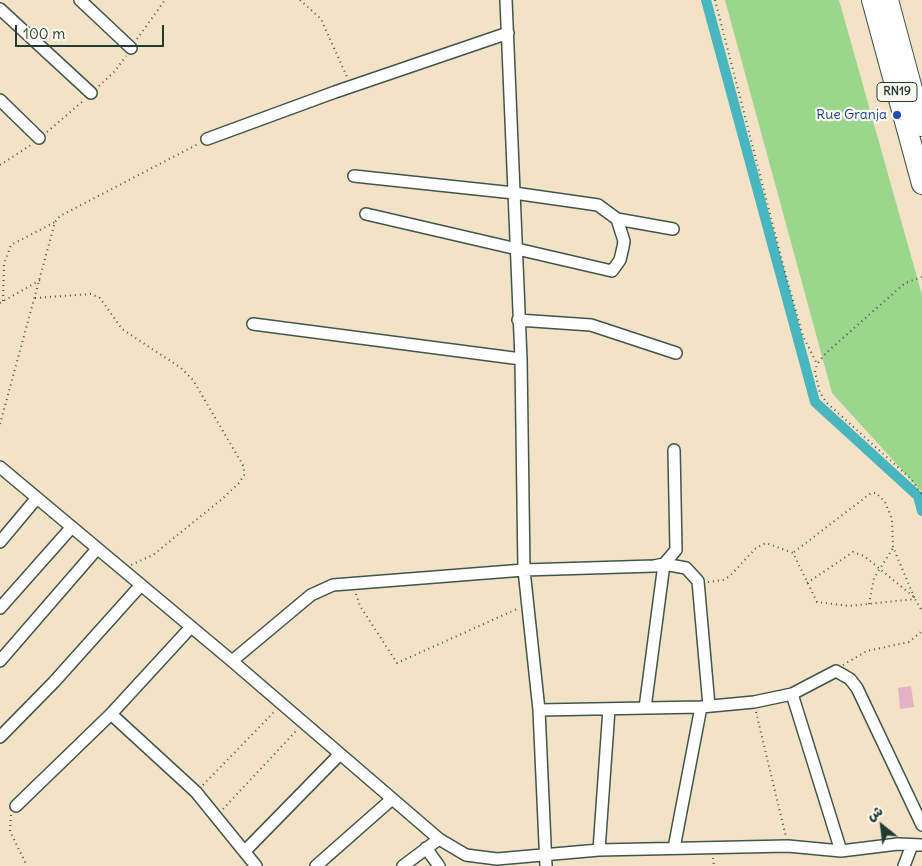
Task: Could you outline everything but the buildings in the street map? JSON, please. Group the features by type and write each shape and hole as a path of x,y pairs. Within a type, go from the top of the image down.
{"highway":[{"name":"RN19","path":"872,0 918,159 922,184"},
{"name":"RN19","path":"888,0 922,126"}],"street":[{"path":"80,0 131,48"},
{"path":"506,0 521,359 524,570 526,604 539,710 546,860"},
{"path":"0,10 91,93"},
{"path":"207,139 351,86 508,34"},
{"path":"0,100 39,138"},
{"path":"354,176 598,204 617,219 673,229"},
{"path":"366,214 612,271 620,260 624,241 617,219"},
{"path":"518,320 591,325 676,353"},
{"path":"253,324 521,359"},
{"path":"645,708 664,564 676,550 674,450"},
{"path":"0,467 232,661 438,839 466,856 546,860 599,850 788,846 841,851 898,844 917,845 904,866"},
{"path":"0,542 36,498"},
{"path":"0,608 72,528"},
{"path":"0,661 97,549"},
{"path":"232,661 311,595 333,585 524,570 654,566 664,564 686,568 698,581 705,706 674,848"},
{"path":"0,736 54,682 141,586"},
{"path":"16,806 111,714 191,627"},
{"path":"539,710 705,706 754,702 792,694 836,671 850,679 857,688 922,825"},
{"path":"792,694 841,851"},
{"path":"599,850 609,709"},
{"path":"111,714 196,792 256,866"},
{"path":"245,851 340,754"},
{"path":"316,866 392,799"},
{"path":"403,866 438,839"},
{"path":"426,848 439,866"}],"path":[{"path":"300,0 321,19 351,86"},
{"path":"715,0 786,276 803,336 817,364"},
{"path":"2,302 4,264 11,245 56,222 66,212 207,139"},
{"path":"0,424 56,222"},
{"path":"922,277 905,283 826,353 817,364 815,372 817,383 827,403 912,479 922,494"},
{"path":"2,302 40,280"},
{"path":"35,298 91,294 100,298 122,329 181,368 193,380 244,467 244,475 240,483 164,547 138,563 120,568"},
{"path":"794,553 871,493 876,493 885,502 892,519 893,547 922,611"},
{"path":"698,581 723,580 730,576 760,545 766,544 794,553 814,599 821,603 848,606 915,598"},
{"path":"869,604 870,588 893,547"},
{"path":"807,583 853,552 864,556 915,598"},
{"path":"355,582 360,606 396,663 456,638 526,604"},
{"path":"836,671 857,655 909,642 922,631"},
{"path":"754,702 788,846"},
{"path":"196,792 282,704"},
{"path":"216,816 303,723"},
{"path":"16,806 10,820 10,831 27,866"}],"green space":[{"path":"725,0 839,0 922,295 922,492 832,393"}],"waterway":[{"path":"706,0 815,402 918,496 922,511"}],"place":[{"name":"Rue Granja","path":"897,115"}]}
